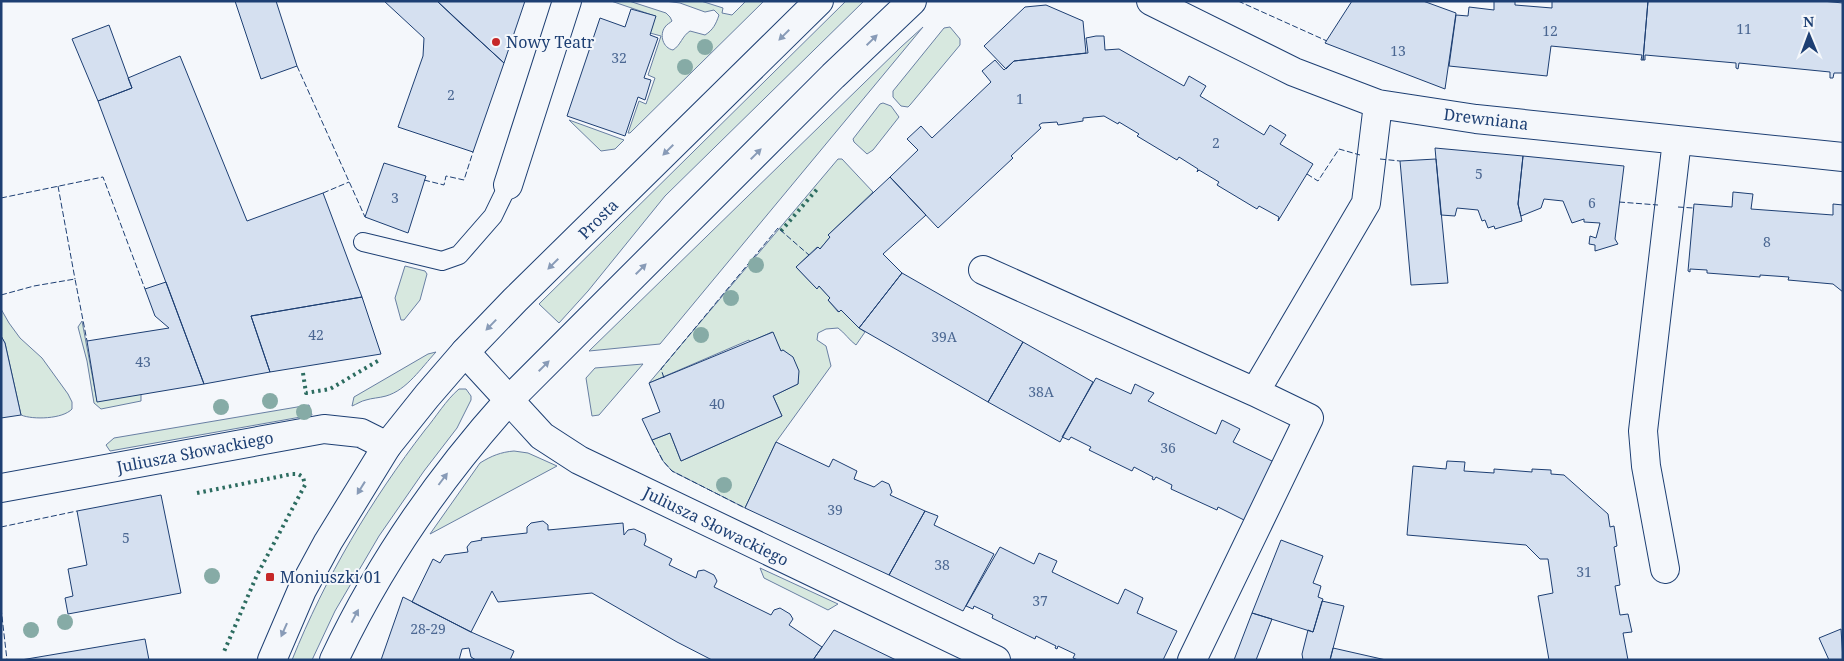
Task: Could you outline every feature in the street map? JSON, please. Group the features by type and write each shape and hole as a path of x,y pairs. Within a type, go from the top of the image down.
{"street":[{"path":"508,185 567,1"},
{"name":"Prosta","path":"272,660 302,590 328,542 387,446 427,396 465,352 515,300 819,1"},
{"path":"334,660 353,620 395,547 462,454 509,400 834,76 912,1"},
{"name":"Drewniana","path":"1151,1 1294,72 1378,104 1460,117 1843,157"},
{"path":"1255,392 1366,203 1378,104"},
{"path":"1666,569 1646,466 1643,431 1677,140"},
{"path":"983,270 1309,418 1192,660"},
{"name":"Juliusza Słowackiego","path":"465,352 542,436 579,460 996,660"},
{"name":"Juliusza Słowackiego","path":"1,488 324,429 361,433 387,446"}],"lane":[{"path":"363,242 442,261 459,255 493,216 508,185"}],"shaded area":[{"path":"611,1 629,1 666,13 672,21 663,30 662,37 664,44 673,50 690,31 705,35 708,33 719,15 714,10 705,12 680,3 665,1 701,1 723,8 722,13 732,15 746,1 764,1 628,133 639,101 646,104 655,78 648,75 661,36 650,33 655,16"},
{"path":"846,1 864,1 665,196 588,291 559,323 539,304"},
{"path":"923,27 660,344 589,351 901,47"},
{"path":"950,27 960,39 960,45 910,105 908,107 901,106 893,97 893,91 944,28"},
{"path":"883,103 891,106 899,117 873,150 867,154 853,139 880,104"},
{"path":"569,120 624,140 615,149 601,151"},
{"path":"838,159 842,159 873,192 828,235 830,237 820,249 817,247 796,267 816,288 819,286 830,298 828,300 838,312 841,310 865,332 856,345 838,328 826,329 818,333 817,340 826,346 831,366 776,442 745,508 672,471 663,461 652,440 670,433 681,461 782,416 773,396 798,384 798,373 791,357 783,350 781,351 772,332 649,383"},
{"path":"405,266 425,271 427,274 420,300 404,320 401,320 395,298"},
{"path":"1,309 20,338 42,358 68,394 72,402 72,409 68,412 48,418 33,418 21,415 5,343 1,336"},
{"path":"82,321 97,401 141,394 141,401 101,409 94,403 87,361 78,327"},
{"path":"436,352 401,389 386,396 364,400 352,406 354,397 428,354"},
{"path":"643,364 599,415 592,416 586,378 595,368"},
{"path":"459,389 466,389 471,396 471,400 457,428 424,471 379,536 335,611 312,660 292,660 319,599 368,512 405,457 445,403"},
{"path":"309,405 312,415 110,451 106,445 114,438"},
{"path":"514,451 528,453 557,466 430,534 480,463 496,455"},
{"path":"760,568 838,604 828,610 764,578"}],"building":[{"path":"235,1 276,1 297,66 261,79"},
{"path":"384,1 437,1 504,63 473,152 398,127 423,56 424,38"},
{"name":"Nowy Teatr","path":"437,1 525,1 504,63 459,22"},
{"path":"1352,1 1423,1 1456,13 1445,89 1325,43"},
{"path":"1494,1 1515,1 1515,5 1552,8 1552,1 1648,1 1643,60 1641,60 1642,55 1551,46 1547,76 1449,66 1456,15 1468,16 1469,7 1494,10"},
{"path":"1648,1 1822,1 1843,3 1843,73 1834,73 1833,78 1830,78 1830,72 1739,63 1738,69 1736,68 1736,63 1645,55 1645,60 1643,60"},
{"path":"1046,5 1083,21 1086,53 1014,61 1006,69 984,46 1025,7"},
{"path":"631,9 656,16 650,35 658,38 644,78 651,80 645,100 638,97 625,136 567,116 600,18 625,27"},
{"path":"109,25 132,88 98,101 72,39"},
{"path":"1104,36 1105,50 1119,49 1184,86 1189,76 1206,86 1200,96 1264,135 1270,125 1286,135 1280,144 1313,164 1278,221 1279,217 1259,206 1257,209 1217,185 1219,182 1199,170 1197,172 1198,169 1179,157 1177,160 1137,136 1139,134 1119,122 1118,124 1104,116 1083,118 1083,121 1058,125 1057,122 1039,125 1041,128 1011,156 1013,158 938,228 890,177 918,150 907,139 921,126 932,138 991,82 982,71 995,60 1004,70 1014,61 1088,53 1086,38"},
{"path":"180,56 247,221 323,193 362,297 251,316 270,372 204,384 98,101 132,88 128,78"},
{"path":"1435,148 1523,156 1518,204 1522,221 1495,229 1494,226 1488,228 1485,220 1482,221 1478,210 1457,208 1455,216 1441,215"},
{"path":"1523,156 1624,166 1615,239 1618,244 1595,251 1595,245 1589,244 1590,236 1596,238 1600,223 1584,222 1584,219 1572,223 1563,201 1544,199 1541,208 1521,216 1518,204"},
{"path":"1436,159 1448,283 1411,285 1400,161"},
{"path":"384,163 426,176 408,233 365,217"},
{"path":"890,177 926,215 883,254 902,273 859,328 841,310 839,312 819,286 817,289 796,267 818,247 820,249 830,237 828,235"},
{"path":"1733,192 1753,194 1751,209 1833,215 1833,204 1843,205 1843,292 1833,284 1788,280 1789,277 1707,273 1707,270 1690,269 1690,272 1688,271 1694,204 1732,207"},
{"path":"902,273 1023,342 988,402 859,328"},
{"path":"166,282 204,384 97,402 87,341 169,328 155,316 145,289"},
{"path":"362,297 381,354 270,372 251,316"},
{"path":"773,332 781,351 783,350 793,357 799,371 798,384 773,396 782,416 681,461 670,433 652,440 642,419 660,412 649,383"},
{"path":"1,336 5,343 21,415 1,418"},
{"path":"1023,342 1093,382 1060,442 988,402"},
{"path":"1096,378 1131,394 1135,384 1154,393 1148,401 1216,434 1222,420 1240,429 1233,442 1274,462 1246,521 1218,507 1217,510 1171,489 1172,485 1156,477 1154,480 1152,479 1153,477 1134,467 1132,471 1089,450 1091,447 1071,437 1069,440 1062,437"},
{"path":"776,442 829,467 833,459 857,471 854,479 874,487 882,481 889,484 892,492 890,495 925,511 889,575 745,508"},
{"path":"1447,461 1465,462 1464,471 1494,473 1494,469 1532,472 1532,469 1551,470 1551,474 1564,475 1608,514 1610,527 1614,526 1617,546 1614,547 1620,585 1615,586 1620,615 1628,614 1632,632 1623,633 1628,660 1549,660 1538,596 1553,593 1548,559 1540,559 1526,545 1407,535 1413,466 1446,469"},
{"path":"161,495 181,593 68,614 65,598 73,596 68,569 87,565 77,511"},
{"path":"925,511 938,516 934,525 994,554 963,611 889,575"},
{"path":"543,521 548,525 548,530 623,523 624,535 628,530 634,529 645,534 646,540 644,545 672,559 669,565 696,578 698,571 704,570 714,575 717,581 714,587 771,615 774,610 780,608 790,614 793,619 789,625 822,647 813,660 712,660 592,593 498,602 492,591 471,632 412,602 433,559 440,563 445,555 468,552 467,547 471,542 482,540 481,538 527,533 527,527 531,523"},
{"path":"1281,540 1323,556 1313,583 1321,586 1318,597 1323,599 1313,632 1252,613"},
{"path":"1000,547 1034,564 1039,553 1057,561 1052,572 1118,604 1125,589 1143,598 1137,613 1177,631 1163,660 1078,660 1073,658 1075,654 1058,646 1057,649 1055,648 1056,646 1036,636 1035,639 992,618 993,615 974,606 973,609 966,606"},
{"path":"403,597 471,632 514,651 510,660 476,660 471,657 469,648 462,649 459,660 381,660"},
{"path":"1322,601 1344,606 1330,660 1303,660 1302,654 1308,630 1313,632"},
{"path":"1252,613 1272,619 1256,660 1234,660"},
{"path":"1841,629 1843,660 1829,660 1819,638"},
{"path":"834,630 896,660 813,660"},
{"path":"145,639 149,660 21,660"},
{"path":"1333,648 1386,660 1330,660"}],"hedge":[{"path":"781,231 818,188"},
{"path":"303,373 306,393 330,389 381,359"},
{"path":"197,493 292,474 298,474 303,477 305,485 257,575 223,654"}],"fence":[{"path":"1238,1 1327,41"},
{"path":"297,66 365,217"},
{"path":"1307,174 1318,181 1339,149 1360,155"},
{"path":"424,180 444,185 446,176 464,180 473,152"},
{"path":"1380,159 1400,161"},
{"path":"1,198 103,177 145,289"},
{"path":"323,193 349,182"},
{"path":"58,186 75,279"},
{"path":"1619,202 1658,205"},
{"path":"1678,207 1693,208"},
{"path":"664,378 661,369 778,228 809,255"},
{"path":"1,295 34,286 75,279 87,341"},
{"path":"652,440 663,461 672,471 745,508"},
{"path":"1,527 77,511"},
{"path":"1,608 7,660"}],"place":[{"name":"Nowy Teatr","path":"496,42"},
{"name":"Moniuszki 01","path":"270,577"}]}
